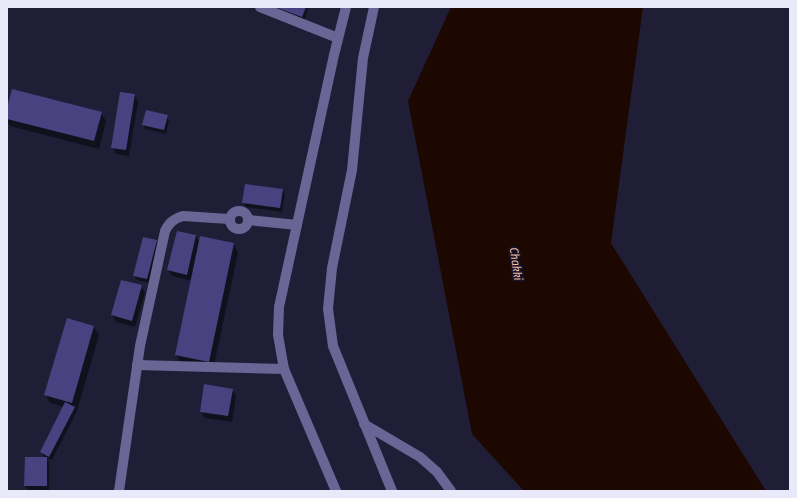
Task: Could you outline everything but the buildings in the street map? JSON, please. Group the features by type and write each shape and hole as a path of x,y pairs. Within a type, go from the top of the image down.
{"street":[{"path":"260,7 338,38"},
{"path":"336,491 284,368 278,335 279,306 346,7"},
{"path":"374,7 363,58 352,170 332,268 328,309 333,346 392,491"},
{"path":"118,491 140,346 165,231 168,224 175,218 183,216 229,219 232,227 238,229 246,226 248,220 296,225"},
{"path":"137,365 284,368"},
{"path":"364,424 420,457 437,472 451,491"}],"water":[{"name":"Chakki","path":"451,7 643,7 611,243 766,491 524,491 472,434 408,101"}]}
